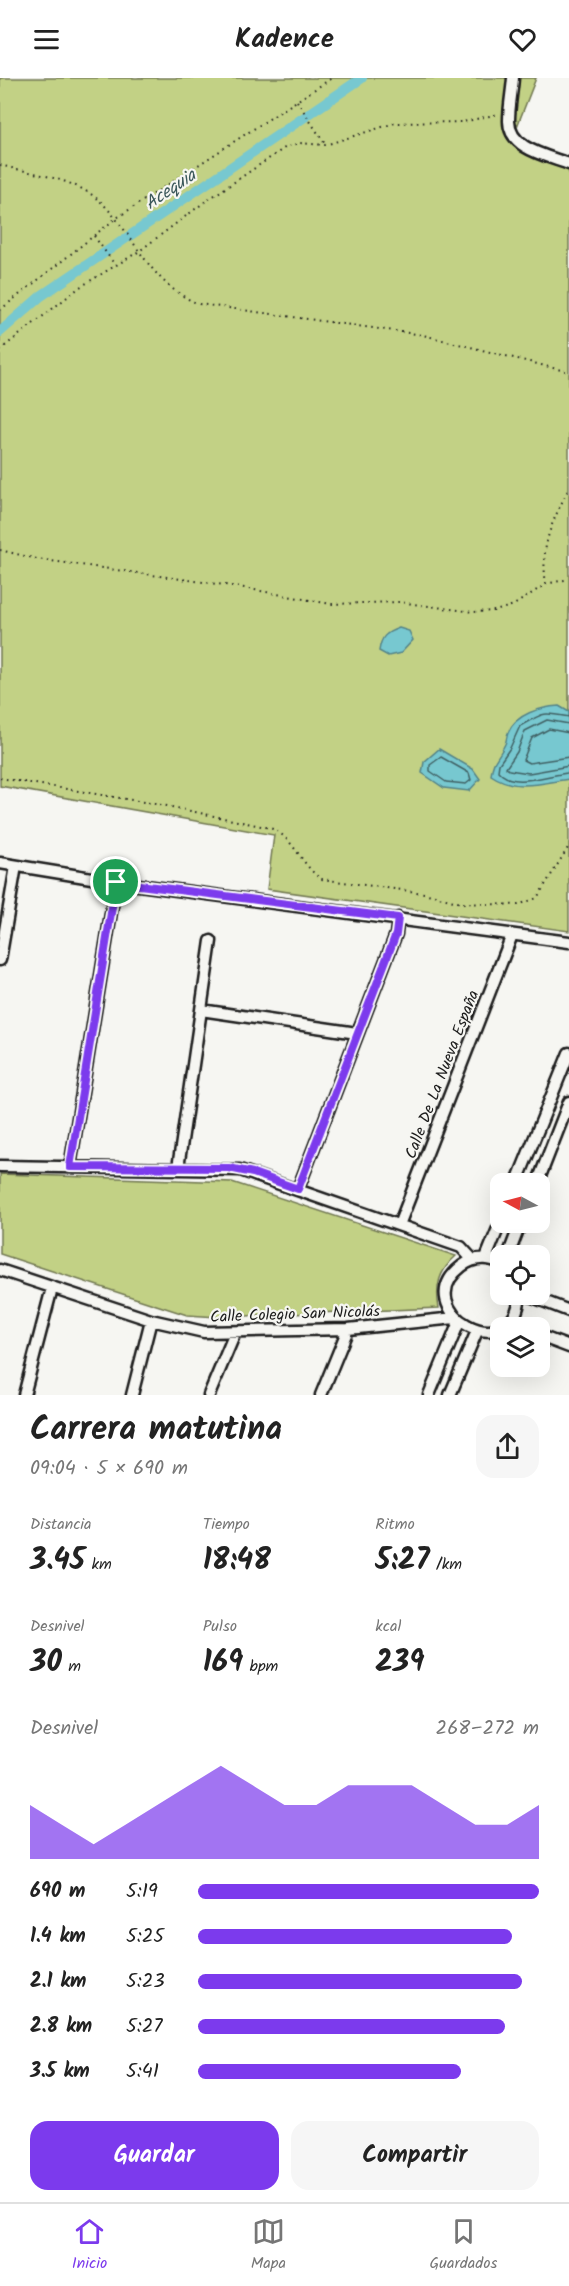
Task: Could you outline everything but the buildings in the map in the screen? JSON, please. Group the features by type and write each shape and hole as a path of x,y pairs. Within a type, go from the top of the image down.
{"street":[{"path":"513,78 510,129 517,141 569,164"},
{"path":"0,863 116,882 569,942"},
{"path":"0,960 16,866"},
{"path":"70,1167 116,882"},
{"path":"298,1189 396,934 398,918"},
{"name":"Calle De La Nueva España","path":"399,1225 512,935"},
{"path":"178,1168 211,941"},
{"path":"201,1010 357,1033"},
{"path":"520,1173 569,1053"},
{"path":"541,1173 569,1102"},
{"path":"0,1166 240,1170 461,1247 473,1260"},
{"path":"486,1258 496,1233"},
{"path":"490,1259 473,1260 458,1269 448,1286 448,1304 457,1320 477,1331 490,1330"},
{"name":"Calle Colegio San Nicolás","path":"0,1270 151,1320 204,1332 348,1329 457,1320"},
{"path":"24,1395 52,1288"},
{"path":"550,1304 569,1311"},
{"path":"132,1395 151,1320"},
{"path":"429,1395 457,1320"},
{"path":"321,1395 348,1329"},
{"path":"450,1395 477,1331"},
{"path":"209,1395 236,1333"},
{"path":"550,1340 569,1347"}],"path":[{"path":"0,310 115,219 332,78"},
{"path":"297,101 325,145"},
{"path":"0,350 80,286 138,252 206,201 286,147 299,143 325,145 395,123 463,122 510,112"},
{"path":"0,165 77,186 101,202 135,249 179,296 199,304 423,335 569,372"},
{"path":"94,236 115,265"},
{"path":"546,584 544,546 551,524 569,488"},
{"path":"0,550 37,559 239,587 331,604 399,602 473,612 495,611 514,605 546,584 569,579"},
{"path":"0,778 162,805 270,828 278,831 292,843 310,871 321,879 424,893 460,903 518,905 537,898 569,846"}],"green space":[{"path":"0,78 536,78 511,142 569,166 569,931 267,889 274,835 0,786"},
{"path":"0,1174 232,1182 456,1256 446,1267 440,1279 439,1308 218,1317 187,1315 0,1254"}],"water":[{"path":"399,628 409,631 413,640 401,653 388,656 379,651 384,636"},
{"path":"559,706 569,712 569,779 519,785 491,775 511,726 529,713"},
{"path":"439,749 473,769 480,779 469,791 444,788 422,773 424,762"}],"waterway":[{"name":"Acequia","path":"0,332 41,296 362,78"}],"route":[{"path":"116,882 398,918 396,934 298,1189 253,1173 229,1168 70,1167 116,882"}]}
